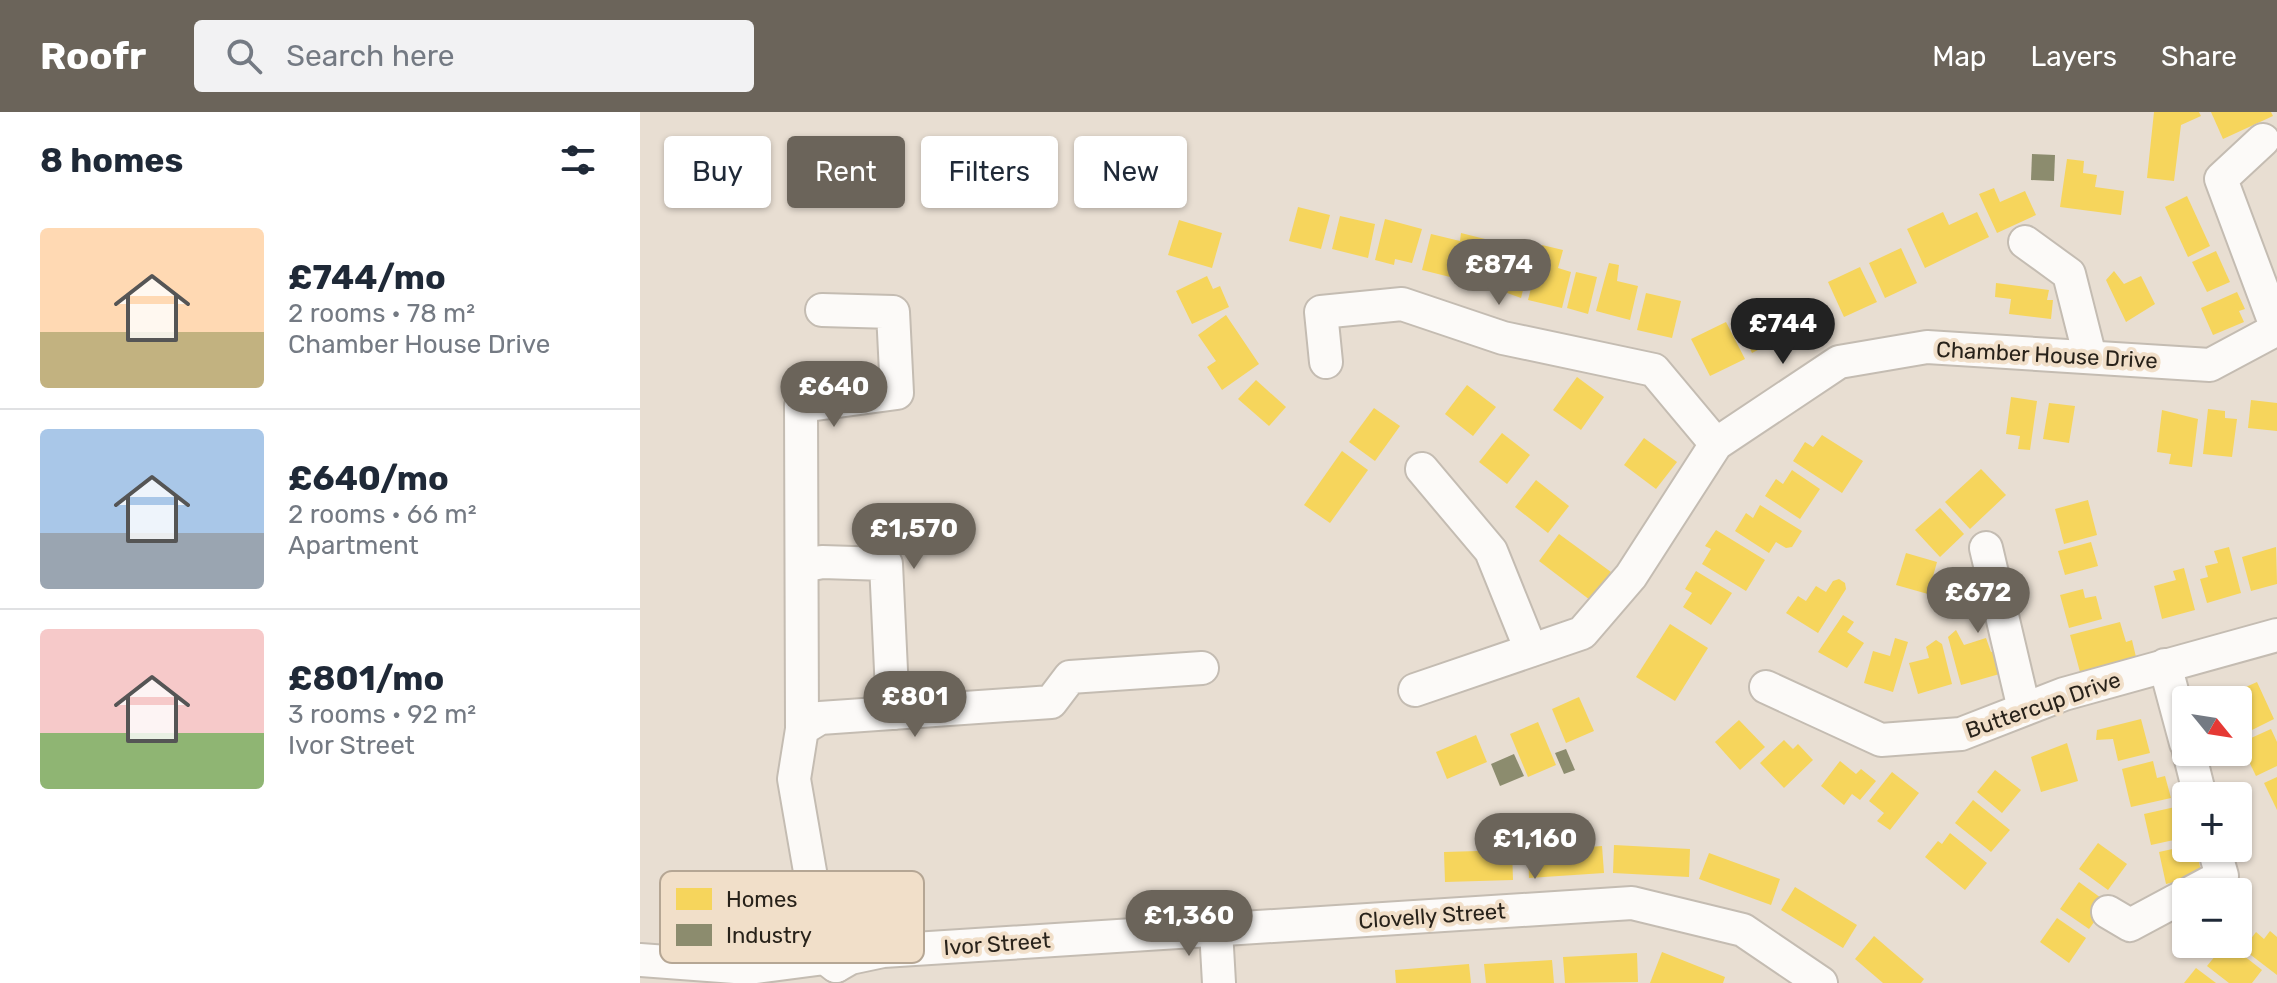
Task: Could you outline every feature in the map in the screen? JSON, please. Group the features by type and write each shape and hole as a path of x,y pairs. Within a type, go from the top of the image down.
{"street":[{"path":"2263,140 2221,179 2277,329"},
{"path":"2025,242 2069,274 2090,357"},
{"path":"1326,362 1321,312 1402,304 1503,338 1654,370 1716,444"},
{"path":"813,871 794,779 802,729 801,406 897,393 893,312 822,310"},
{"name":"Chamber House Drive","path":"1415,690 1582,633 1631,576 1716,444 1839,362 1927,347 2210,365 2277,329"},
{"path":"1422,469 1491,551 1531,650"},
{"path":"1986,548 2024,709"},
{"path":"802,566 822,562 886,564 893,713"},
{"name":"Buttercup Drive","path":"1766,687 1881,740 1961,734 2024,709 2165,665 2277,635"},
{"path":"2165,665 2172,691"},
{"path":"802,729 820,718 1051,702 1070,677 1202,668"},
{"path":"2108,912 2130,925 2172,902"},
{"name":"Clovelly Street","path":"1216,930 1632,903 1743,930 1821,983"},
{"path":"1216,930 1219,983"},
{"name":"Ivor Street","path":"924,948 1216,930"},
{"name":"Ivor Street","path":"640,960 660,961"},
{"name":"Ivor Street","path":"680,963 833,969"}],"building: Homes":[{"path":"2154,112 2199,112 2201,116 2181,125 2174,181 2147,178"},
{"path":"2211,112 2271,112 2273,116 2223,139"},
{"path":"2067,159 2084,161 2083,173 2097,175 2095,187 2124,191 2121,215 2060,207"},
{"path":"1994,188 2000,202 2025,191 2036,215 1997,233 1979,194"},
{"path":"2187,196 2210,246 2188,257 2165,207"},
{"path":"1298,207 1330,215 1321,249 1289,241"},
{"path":"1943,212 1949,225 1977,212 1989,237 1925,268 1907,229"},
{"path":"1340,216 1375,224 1368,258 1332,249"},
{"path":"1385,219 1422,229 1412,263 1395,259 1394,265 1375,260"},
{"path":"1179,220 1222,233 1212,268 1168,255"},
{"path":"1461,233 1489,240 1478,284 1422,270 1431,234 1460,241"},
{"path":"1542,245 1563,250 1558,268 1571,272 1562,308 1528,300"},
{"path":"1901,248 1917,283 1885,298 1869,263"},
{"path":"2216,251 2230,282 2207,292 2192,262"},
{"path":"1493,252 1530,262 1521,298 1485,285"},
{"path":"1609,263 1619,265 1617,281 1638,286 1630,320 1596,311"},
{"path":"1860,267 1877,302 1844,317 1828,282"},
{"path":"2114,271 2124,284 2141,276 2155,304 2126,322 2106,280"},
{"path":"1576,272 1597,277 1588,314 1567,308"},
{"path":"1207,276 1213,289 1220,286 1229,307 1192,324 1176,291"},
{"path":"1996,283 2049,290 2047,300 2053,300 2051,319 2009,314 2011,299 1995,297"},
{"path":"2237,292 2245,309 2239,311 2244,322 2213,335 2201,308"},
{"path":"1646,293 1681,301 1672,338 1637,330"},
{"path":"1766,299 1785,336 1752,353 1733,315"},
{"path":"1226,315 1259,364 1222,390 1207,367 1216,361 1198,335"},
{"path":"1726,322 1745,359 1710,376 1691,339"},
{"path":"1577,377 1604,397 1581,430 1553,410"},
{"path":"1256,380 1286,407 1269,426 1238,399"},
{"path":"1467,385 1496,407 1473,436 1445,414"},
{"path":"2011,397 2037,401 2030,450 2018,449 2020,436 2006,434"},
{"path":"2251,400 2277,403 2277,431 2248,428"},
{"path":"2049,403 2075,406 2069,443 2043,439"},
{"path":"1374,408 1400,426 1375,461 1349,442"},
{"path":"2208,409 2225,411 2225,418 2237,419 2232,457 2203,454"},
{"path":"2162,410 2198,419 2192,467 2169,464 2171,454 2157,452"},
{"path":"1502,433 1530,455 1507,484 1479,462"},
{"path":"1822,435 1863,461 1842,493 1793,461 1805,442 1813,447"},
{"path":"1644,438 1677,462 1656,489 1624,465"},
{"path":"1342,451 1368,470 1330,523 1304,505"},
{"path":"1981,469 2006,495 1970,529 1945,502"},
{"path":"1792,470 1820,489 1800,519 1765,496 1776,479 1783,484"},
{"path":"1536,480 1569,506 1548,533 1515,507"},
{"path":"2088,500 2097,535 2064,544 2055,509"},
{"path":"1760,505 1802,531 1792,547 1786,548 1776,542 1769,553 1735,531 1746,513 1753,518"},
{"path":"1940,508 1964,534 1940,557 1915,530"},
{"path":"1716,530 1765,560 1746,591 1702,564 1711,549 1705,546"},
{"path":"1559,534 1611,572 1590,600 1539,561"},
{"path":"2091,542 2098,566 2065,575 2058,551"},
{"path":"2229,547 2241,593 2207,603 2200,579 2208,577 2205,566 2218,563 2214,551"},
{"path":"2276,547 2277,584 2251,591 2242,557"},
{"path":"1906,553 1937,562 1928,594 1896,585"},
{"path":"2184,568 2195,610 2162,619 2154,586 2176,580 2173,571"},
{"path":"1696,571 1732,593 1711,625 1683,607 1692,593 1685,589"},
{"path":"1839,579 1845,583 1846,589 1818,633 1786,613 1798,596 1806,601 1816,586 1826,592 1833,581"},
{"path":"2083,589 2085,598 2096,596 2102,619 2069,628 2060,595"},
{"path":"1843,615 1854,622 1847,632 1864,643 1847,668 1818,652"},
{"path":"2120,622 2126,642 2132,640 2136,657 2080,672 2070,635"},
{"path":"1670,624 1708,648 1675,701 1636,677"},
{"path":"1956,630 1964,645 1986,638 1991,652 2003,648 2010,671 1961,685 1948,637"},
{"path":"1895,638 1908,642 1893,692 1864,683 1873,651 1890,656"},
{"path":"1936,640 1942,644 1952,684 1918,694 1909,663 1929,658 1926,647"},
{"path":"2257,682 2274,719 2252,730 2252,686 2248,686"},
{"path":"1579,697 1594,731 1566,743 1552,709"},
{"path":"2141,719 2150,753 2118,761 2113,739 2096,740 2097,730"},
{"path":"1739,720 1765,747 1740,770 1715,742"},
{"path":"1538,722 1556,765 1528,777 1510,734"},
{"path":"2271,729 2277,742 2277,766 2256,776 2251,766 2252,738"},
{"path":"1476,735 1487,762 1447,779 1436,752"},
{"path":"1784,740 1793,749 1798,744 1813,760 1784,788 1760,763"},
{"path":"2067,743 2078,781 2041,792 2031,757"},
{"path":"1840,761 1856,774 1861,769 1876,781 1860,800 1852,794 1844,805 1821,786"},
{"path":"2153,761 2157,778 2165,776 2171,798 2131,807 2122,769"},
{"path":"1995,770 2021,790 2002,813 1977,792"},
{"path":"1892,772 1919,793 1890,830 1877,821 1884,813 1869,801"},
{"path":"2277,777 2277,810 2264,783"},
{"path":"1973,800 2010,830 1991,852 1955,823"},
{"path":"2172,808 2172,840 2151,845 2144,814"},
{"path":"1950,833 1987,863 1965,890 1925,857 1938,841 1942,844"},
{"path":"2098,843 2127,864 2108,890 2079,869"},
{"path":"1614,845 1690,849 1689,877 1613,873"},
{"path":"1602,846 1604,873 1529,878 1528,852"},
{"path":"2172,849 2172,862 2199,862 2202,876 2172,878 2172,883 2166,884 2159,852"},
{"path":"1512,850 1513,880 1445,882 1444,852"},
{"path":"1709,853 1780,879 1771,905 1699,879"},
{"path":"2079,882 2108,903 2089,929 2060,909"},
{"path":"1795,887 1857,925 1843,948 1781,910"},
{"path":"2057,918 2086,938 2069,963 2040,942"},
{"path":"2270,931 2277,937 2277,975 2252,956 2252,937 2256,932 2264,939"},
{"path":"1874,936 1924,979 1921,983 1883,983 1855,959"},
{"path":"1662,952 1725,977 1723,983 1650,983"},
{"path":"1637,953 1638,982 1565,983 1563,957"},
{"path":"2214,958 2247,958 2262,970 2252,983 2229,983 2207,966"},
{"path":"1552,960 1554,983 1486,983 1484,964"},
{"path":"1469,964 1471,983 1396,983 1395,970"},
{"path":"2196,968 2216,983 2184,983"}],"building: Industry":[{"path":"2032,154 2055,155 2054,181 2031,180"},
{"path":"1566,749 1575,770 1564,774 1555,753"},
{"path":"1514,754 1524,776 1500,786 1491,764"}]}
